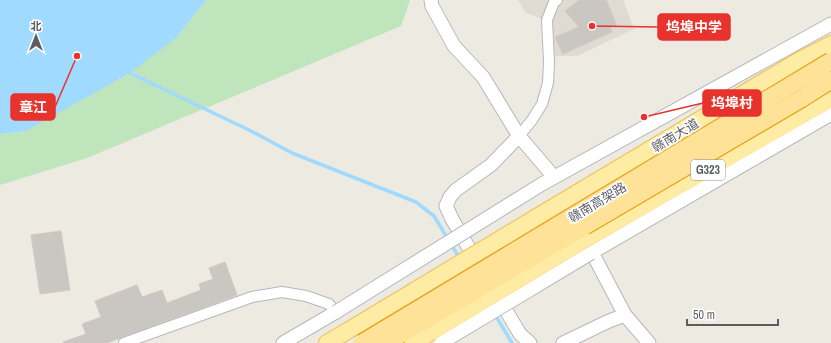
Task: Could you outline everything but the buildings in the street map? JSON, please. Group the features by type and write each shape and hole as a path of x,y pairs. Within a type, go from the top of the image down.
{"highway":[{"name":"赣南高架路","path":"362,343 831,61"},
{"name":"赣南高架路","path":"386,343 831,80"}],"main road":[{"name":"赣南大道","path":"327,343 798,61 831,44"},
{"path":"798,61 828,106"},
{"name":"G323","path":"587,247 828,106"},
{"path":"414,343 587,247"}],"street":[{"path":"431,0 432,6 454,46 483,77 519,136 554,177"},
{"path":"530,343 520,334 452,219 446,206 450,197 456,190 491,165 519,136 532,120 542,104 548,83 549,62 547,20 555,1"},
{"path":"283,343 336,312 554,177 831,24"},
{"path":"441,343 587,247 596,260 625,315 649,343"},
{"path":"124,343 252,297 282,292 306,296 328,304 336,312"},
{"path":"562,343 608,321 625,315"}],"shaded area":[{"path":"518,0 623,0 634,29 577,56 555,56 551,23 525,12"}],"green space":[{"path":"206,0 410,0 401,26 87,158 0,185 0,134 26,131 176,38"}],"water":[{"path":"0,0 206,0 176,38 130,73 26,131 0,134"}],"waterway":[{"path":"129,70 130,73 251,131 292,153 416,202 434,216 460,259"},
{"path":"494,313 512,343"}],"place":[{"name":"坞埠中学","path":"592,26"},
{"name":"章江","path":"77,56"},
{"name":"坞埠村","path":"644,117"}]}
